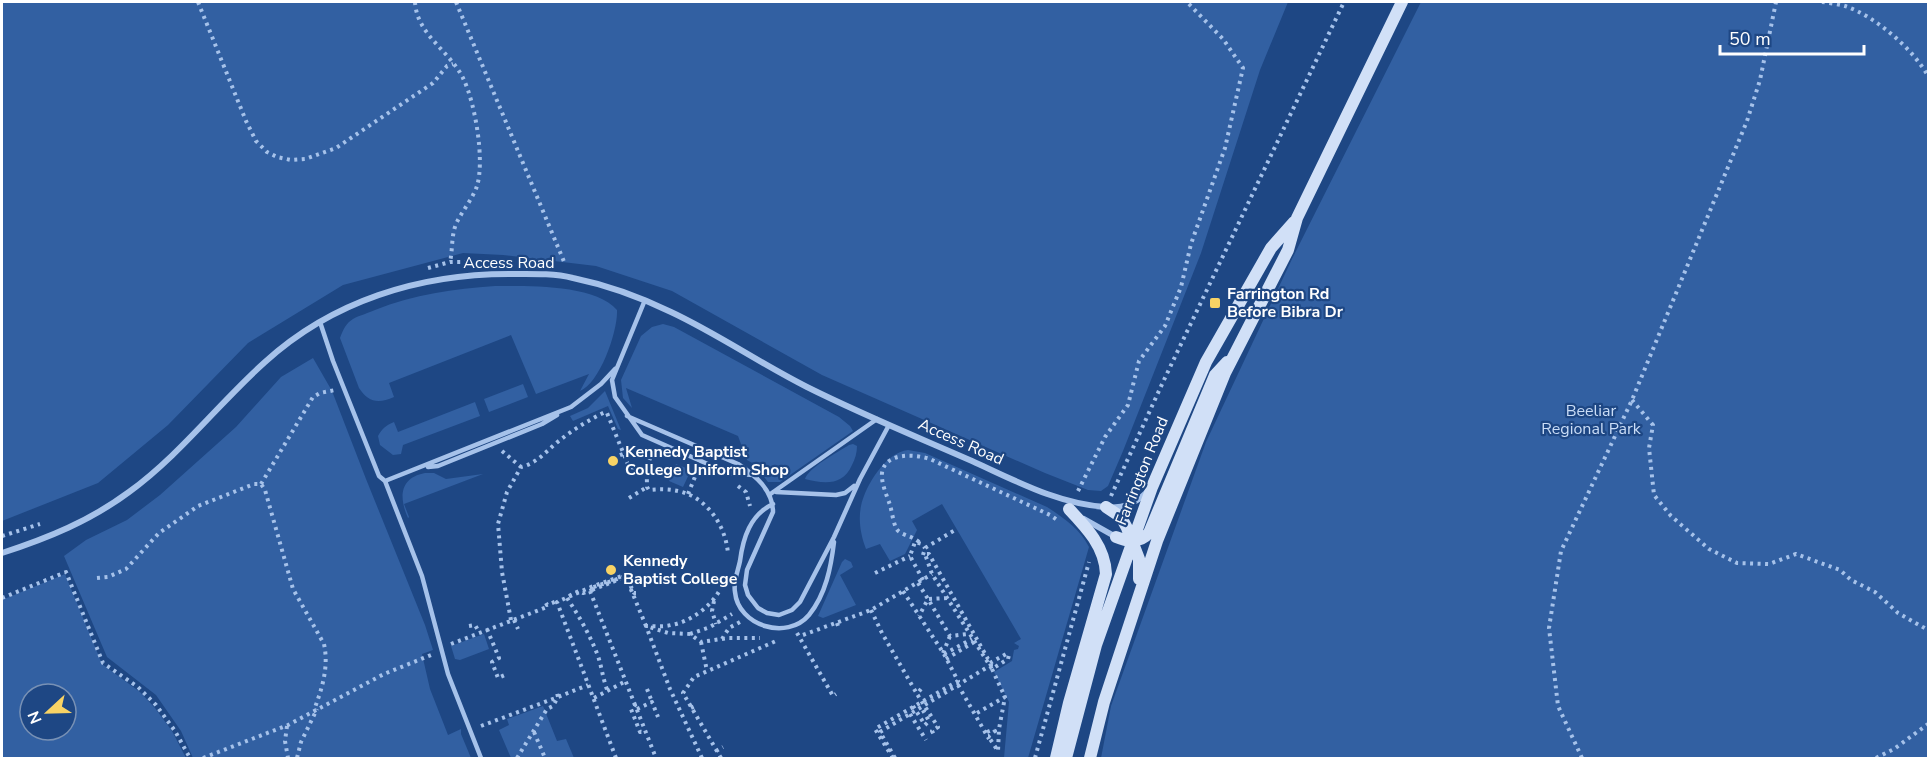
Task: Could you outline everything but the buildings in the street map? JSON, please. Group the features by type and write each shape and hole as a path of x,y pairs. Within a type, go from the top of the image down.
{"main road":[{"name":"Farrington Road","path":"1090,759 1104,702 1156,541 1225,373 1288,250 1297,218 1402,2"},
{"name":"Farrington Road","path":"1066,759 1096,645 1152,487 1206,362 1271,248 1297,218"},
{"path":"1116,537 1139,540 1149,533 1215,375 1224,363 1233,359"},
{"path":"1106,507 1121,517 1139,559 1139,578 1119,656"},
{"path":"1056,759 1069,703 1106,581 1105,562 1095,540 1069,509"}],"street":[{"name":"Access Road","path":"2,553 69,529 128,493 166,461 268,359 320,322 348,307 405,285 465,276 530,274 571,277 645,300 674,313 805,386 1057,499 1106,507 1130,505 1138,501 1152,487"},
{"name":"Access Road","path":"1057,499 1099,529 1116,537"}],"lane":[{"path":"645,300 612,380 612,391 627,416 642,435 728,473 753,475"},
{"path":"320,322 333,361 379,476 385,481 422,576 448,674 481,759"},
{"path":"385,481 565,409 601,384 615,369"},
{"path":"627,416 738,464 772,494 836,495 853,488 860,480"},
{"path":"772,494 877,419"},
{"path":"772,494 770,520 747,570 745,581 748,595 755,605 762,611 779,615 787,613 796,606 834,537 889,425"},
{"path":"772,504 753,520 745,537 740,552 734,591 739,608 760,625 778,629 793,626 800,623 810,613 822,593 831,568 834,537"}],"path":[{"path":"198,2 256,141 267,152 277,157 291,160 305,159 336,148 433,83 447,66 453,64"},
{"path":"416,2 425,33 453,64 463,79 475,111 481,172 476,189 455,229 450,262"},
{"path":"456,2 566,266"},
{"path":"1078,492 1105,437 1128,405 1140,361 1165,326 1181,287 1191,244 1225,148 1243,68 1223,39 1187,2"},
{"path":"1106,507 1344,2"},
{"path":"1582,759 1558,706 1549,628 1561,551 1632,400 1747,122 1760,80 1776,2"},
{"path":"1822,2 1846,6 1873,21 1919,60 1929,76"},
{"path":"261,484 314,397 320,393 336,390 346,393"},
{"path":"1632,400 1653,425 1649,448 1654,495 1671,516 1709,549 1737,563 1769,564 1796,554 1818,562 1839,570 1851,580 1875,592 1898,613 1929,630"},
{"path":"499,448 521,467 531,465 586,421 605,412 629,467 647,469 647,487"},
{"path":"613,458 623,454"},
{"path":"925,548 912,536 896,529 882,477 883,470 891,460 904,456 920,456 930,459 1050,514 1061,524"},
{"path":"518,629 513,620 502,572 498,524 507,492 521,467"},
{"path":"688,494 698,468"},
{"path":"97,578 108,577 126,569 159,533 198,506 254,484 261,484"},
{"path":"261,484 265,490 293,589 324,644 326,654 323,687 301,742 297,759"},
{"path":"647,487 649,490 677,490 688,494 709,508 722,529 728,551 728,562"},
{"path":"629,498 647,487"},
{"path":"2,536 46,523"},
{"path":"931,562 927,564 922,555 925,548 954,530"},
{"path":"875,573 910,556 915,542 921,536"},
{"path":"1035,759 1095,540"},
{"path":"1085,554 1089,560"},
{"path":"927,555 988,659 994,661"},
{"path":"910,556 923,580"},
{"path":"931,562 932,574 992,669 1005,698 999,729 998,751 958,685"},
{"path":"2,598 66,572 103,663 138,687 156,705 175,731 190,759"},
{"path":"795,630 804,635 871,610 932,574"},
{"path":"546,605 601,582 625,575 670,689 702,759"},
{"path":"591,591 591,588 626,576 636,593"},
{"path":"455,642 579,591 583,593 591,591 620,579"},
{"path":"716,624 712,611 723,583"},
{"path":"918,583 950,636 944,656"},
{"path":"591,591 656,759"},
{"path":"894,759 875,729 958,681 903,591"},
{"path":"567,598 590,636 602,667 602,678 608,692"},
{"path":"646,626 669,626 696,613 716,598"},
{"path":"928,599 947,598"},
{"path":"919,616 928,599"},
{"path":"557,602 616,759"},
{"path":"871,610 921,702 938,727 932,731 934,735"},
{"path":"646,626 668,633 690,634 736,613"},
{"path":"722,639 729,628 744,621"},
{"path":"837,623 839,629"},
{"path":"469,626 475,625 479,632"},
{"path":"488,629 499,658 492,662 498,678 507,674"},
{"path":"788,633 795,630"},
{"path":"795,630 833,696 836,694"},
{"path":"690,634 701,642 707,670"},
{"path":"950,636 969,634"},
{"path":"701,642 722,639 776,639 745,656 694,677 683,693 721,759"},
{"path":"944,656 973,641"},
{"path":"203,759 288,725 384,674 442,649"},
{"path":"894,759 880,732 992,665 990,663 1004,655 1009,656 1007,660 992,669"},
{"path":"594,698 624,682"},
{"path":"469,731 557,695 588,685"},
{"path":"917,694 921,689"},
{"path":"647,690 658,717"},
{"path":"517,759 547,709 553,706 557,695"},
{"path":"977,713 1005,698"},
{"path":"645,731 640,732 631,709 652,702"},
{"path":"691,708 697,705"},
{"path":"913,706 923,723 927,724 928,720 921,707"},
{"path":"909,714 926,740"},
{"path":"1876,759 1929,724"},
{"path":"288,725 285,741 288,759"},
{"path":"534,732 545,759"},
{"path":"716,751 723,747"}],"green space":[{"path":"2,2 1288,2 1260,70 1201,253 1123,451 1108,486 1101,491 1088,490 1045,473 822,375 672,291 596,266 503,255 463,253 343,285 248,343 168,425 98,483 2,521"},
{"name":"Beeliar Regional Park","path":"1421,2 1928,2 1928,758 1101,758 1111,706 1206,442 1292,259"},
{"path":"495,286 560,288 577,291 593,295 617,310 611,343 601,367 587,386 580,391 589,374 536,394 511,335 389,383 394,397 378,401 362,393 340,338 351,321 390,304 419,296"},
{"path":"663,324 674,327 839,417 853,431 780,482 768,482 754,464 747,460 738,436 626,388 632,408 623,398 621,380 641,336 652,327"},
{"path":"313,358 332,391 425,625 433,650 422,654 430,689 448,735 461,729 471,758 193,758 181,731 156,695 107,657 64,556 86,540 127,520 160,495 236,427 281,377"},
{"path":"523,384 528,397 489,412 484,399"},
{"path":"605,391 621,430 618,429 608,406 573,421 570,416 588,408"},
{"path":"475,402 480,416 403,445 401,454 393,455 380,445 378,436 391,423 394,422 398,432"},
{"path":"853,444 857,446 856,456 844,477 832,482 805,479 817,465"},
{"path":"908,450 925,453 1047,507 1076,529 1089,547 1028,758 1004,758 1009,702 994,672 1012,661 1014,650 1019,646 1014,643 1021,639 942,504 912,521 917,530 905,554 890,561 880,544 866,549 861,534 860,517 863,498 872,480 885,463 900,452"},
{"path":"676,464 691,470 683,487 669,481"},
{"path":"425,473 434,473 446,479 483,474 404,504 408,518 403,503 403,490 410,479"},
{"path":"845,559 851,562 853,567 840,575 856,605 823,618 818,616 842,562"},
{"path":"65,574 102,664 140,692 155,708 172,731 186,758 2,758 2,600"},
{"path":"484,634 489,649 460,660 455,659 451,646"},
{"path":"543,706 557,741 566,739 574,758 511,758 499,730 509,725 507,719"}],"place":[{"name":"Farrington Rd Before Bibra Dr","path":"1215,303"},
{"name":"Kennedy Baptist College Uniform Shop","path":"613,461"},
{"name":"Kennedy Baptist College","path":"611,570"}]}
